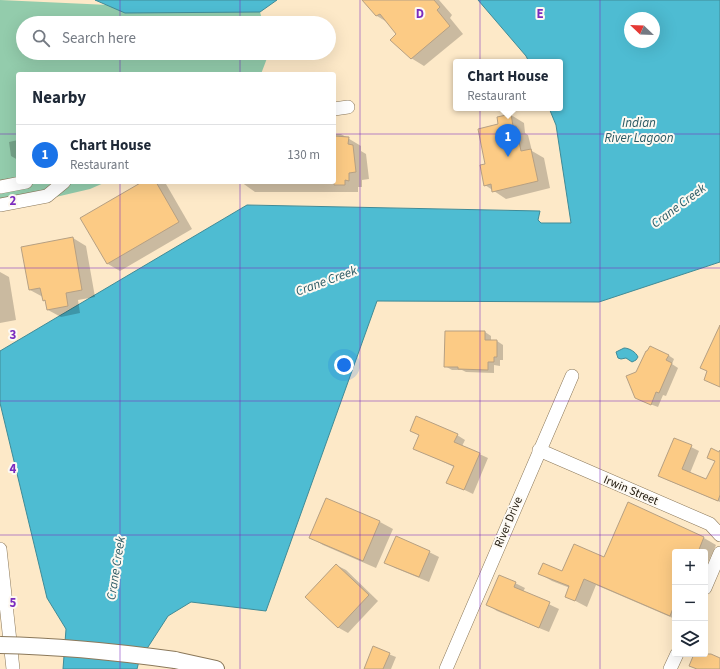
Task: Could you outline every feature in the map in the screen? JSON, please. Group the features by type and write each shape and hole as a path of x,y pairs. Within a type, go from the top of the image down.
{"main road":[{"path":"0,645 74,648 122,653 175,660 216,669"}],"street":[{"path":"336,109 348,106"},
{"path":"0,187 16,184"},
{"path":"0,205 47,196 62,184"},
{"name":"River Drive","path":"446,669 572,376"},
{"name":"Irwin Street","path":"539,450 710,524 720,534"},
{"path":"0,549 13,669"},
{"path":"706,585 720,553"},
{"path":"670,669 676,657"}],"green space":[{"path":"0,0 260,12 261,16 16,16 16,60 266,60 262,72 16,72 16,178 0,182"},
{"path":"19,184 101,184 90,189 0,210 0,188"}],"water":[{"path":"95,0 277,0 260,12 125,13"},
{"path":"478,0 720,0 720,262 599,302 377,301 266,611 191,602 168,616 139,661 137,669 63,669 66,629 47,598 0,403 0,351 247,205 540,211 538,220 541,223 571,223 556,125 550,111 563,111 563,59 528,59"},
{"path":"624,348 636,353 638,357 636,360 632,362 626,358 618,358 616,352"}],"building":[{"path":"362,0 434,0 440,7 437,10 450,26 411,59 390,40 396,34 380,14 376,16"},
{"path":"511,114 513,126 516,126 521,151 531,149 538,181 492,192 491,184 484,186 480,165 485,164 478,129 498,124 497,117"},
{"path":"336,136 349,137 348,144 353,145 356,172 349,173 349,181 345,180 345,185 334,185 336,184"},
{"path":"139,184 157,184 179,222 107,264 80,218"},
{"path":"73,237 82,290 66,293 68,306 47,310 40,288 29,290 21,247"},
{"path":"720,325 720,387 704,380 707,371 700,368"},
{"path":"445,331 485,331 485,340 497,340 497,357 494,357 494,362 488,362 488,370 444,367"},
{"path":"650,346 669,355 666,360 672,363 659,393 656,392 651,405 635,398 626,376 636,372"},
{"path":"416,416 458,434 454,442 480,453 464,490 446,483 454,466 413,449 419,435 410,431"},
{"path":"674,438 692,445 682,469 706,479 715,461 707,458 711,448 719,452 720,450 720,495 718,501 658,476"},
{"path":"326,498 380,521 363,561 309,538"},
{"path":"628,502 704,537 699,549 672,549 672,611 670,616 584,579 575,601 565,597 569,586 538,574 543,563 562,571 574,544 604,557"},
{"path":"396,536 430,551 419,577 384,563"},
{"path":"336,564 369,595 338,628 305,597"},
{"path":"499,575 516,582 514,587 550,602 539,628 486,605"},
{"path":"373,646 390,653 383,669 364,669"},
{"path":"708,654 711,654 720,658 720,669 697,669 689,666 693,657 708,657"}],"place":[{"name":"Chart House","path":"508,157"}],"water label":[{"name":"Indian River Lagoon","path":"639,130"},
{"name":"Crane Creek","path":"678,205"},
{"name":"Crane Creek","path":"326,280"},
{"name":"Crane Creek","path":"115,568"}]}
